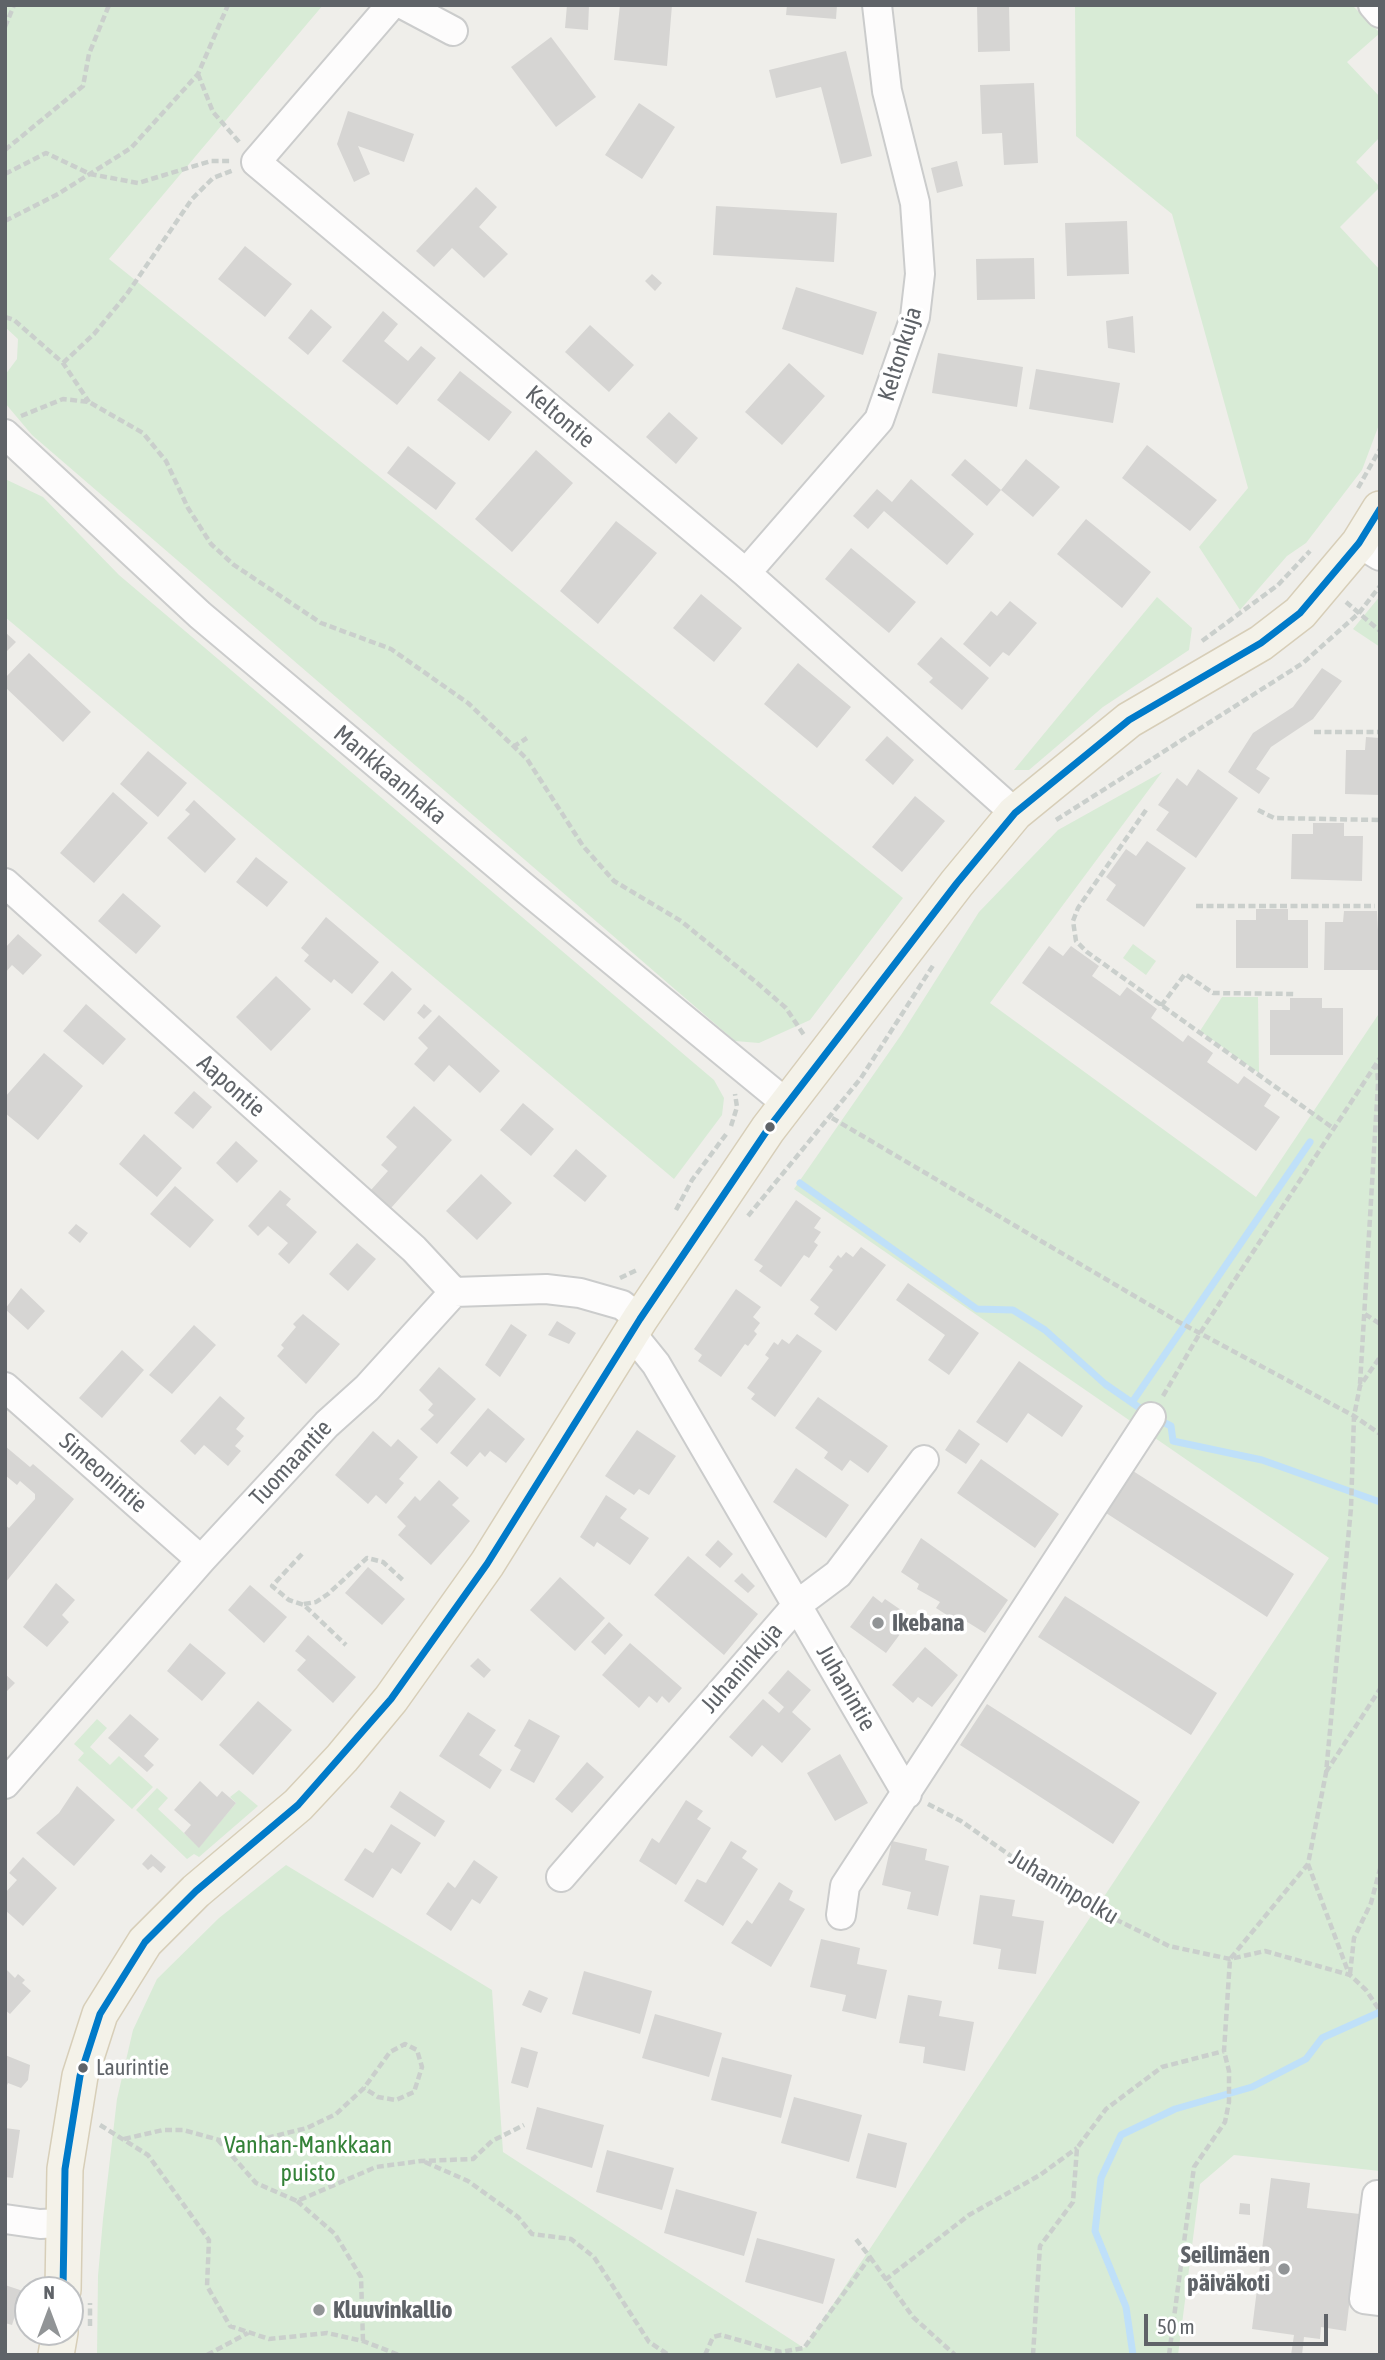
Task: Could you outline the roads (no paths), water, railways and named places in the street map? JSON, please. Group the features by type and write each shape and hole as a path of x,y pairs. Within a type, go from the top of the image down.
{"main road":[{"path":"73,2276 63,2223 65,2169 80,2076 100,2014 145,1942 196,1891 298,1805 391,1699 487,1564 635,1326 786,1104 957,883 1015,813 1129,720 1261,643 1279,629 1327,584 1369,550 1380,509"}],"street":[{"name":"Keltontie","path":"391,5 256,162 746,573 1015,813"},
{"path":"404,5 453,31"},
{"name":"Keltonkuja","path":"746,573 879,420 915,317 920,274 915,203 887,91 877,5"},
{"path":"1373,5 1380,13"},
{"name":"Mankkaanhaka","path":"9,427 200,615 786,1104"},
{"name":"Aapontie","path":"5,883 414,1249 454,1292"},
{"path":"454,1292 546,1289 580,1293 622,1306 635,1326"},
{"name":"Tuomaantie","path":"5,1784 201,1560 327,1424 367,1388 454,1292"},
{"name":"Juhanintie","path":"635,1326 906,1794"},
{"name":"Simeonintie","path":"5,1387 201,1560"},
{"path":"841,1915 845,1886 1151,1417"},
{"name":"Juhaninkuja","path":"561,1877 798,1604 838,1574 924,1460"},
{"path":"1377,2195 1364,2299 1380,2301"},
{"path":"5,2220 40,2224 63,2223"}],"waterway":[{"path":"1133,1401 1310,1142"},
{"path":"800,1183 977,1309 1013,1310 1045,1330 1105,1384 1147,1413"},
{"path":"1157,1419 1171,1426 1173,1441 1262,1460 1380,1502"},
{"path":"1133,2355 1126,2307 1095,2231 1101,2178 1121,2135 1175,2109 1252,2087 1306,2059 1322,2038 1380,2012"}],"place":[{"name":"Ikebana","path":"878,1623"},
{"name":"Laurintie","path":"83,2068"},
{"name":"Seilimäen päiväkoti","path":"1284,2269"},
{"name":"Kluuvinkallio","path":"319,2310"}],"park label":[{"name":"Vanhan-Mankkaan puisto","path":"308,2159"}]}
